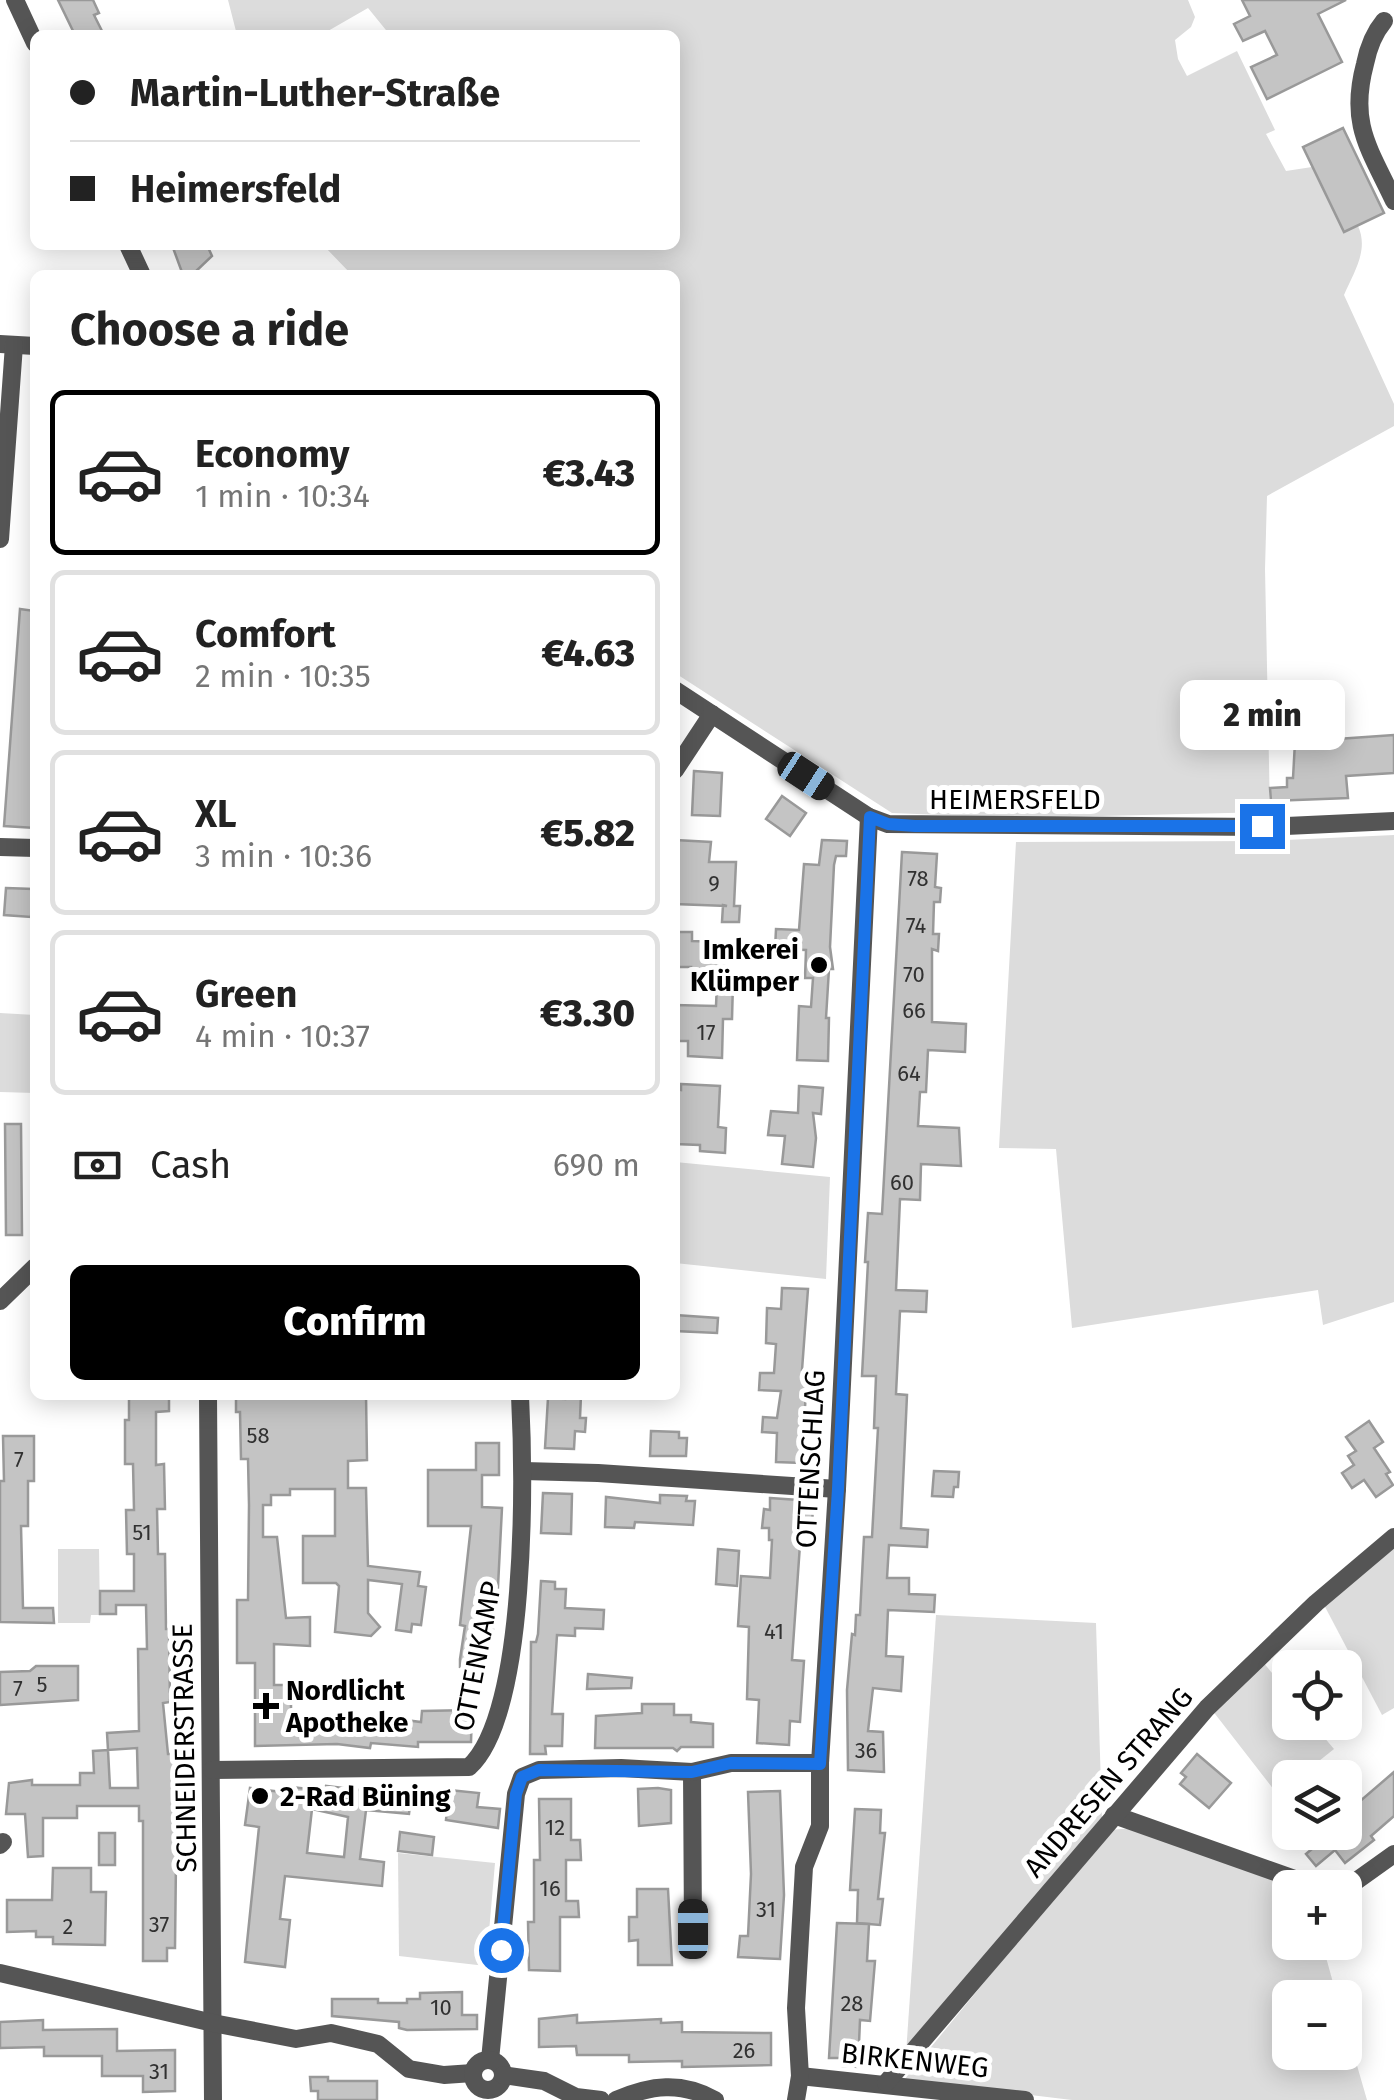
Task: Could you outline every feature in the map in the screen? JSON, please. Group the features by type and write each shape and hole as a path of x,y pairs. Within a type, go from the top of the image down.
{"street":[{"path":"14,0 30,33"},
{"path":"1384,20 1366,60 1358,95 1358,120 1394,200"},
{"path":"0,539 7,344"},
{"name":"HEIMERSFELD","path":"680,693 870,817 888,824 1262,826 1394,821"},
{"path":"680,762 712,714"},
{"name":"OTTENSCHLAG","path":"796,2100 800,2076 796,2008 804,1868 820,1826 820,1764 838,1489 870,817"},
{"path":"0,847 30,848"},
{"path":"0,1301 30,1271"},
{"name":"SCHNEIDERSTRASSE","path":"208,1400 214,2100"},
{"name":"OTTENKAMP","path":"212,1770 470,1767 484,1754 506,1674 522,1571 524,1471 520,1400"},
{"path":"524,1471 598,1472 838,1489"},
{"name":"ANDRESEN STRANG","path":"886,2083 1206,1708 1316,1603 1394,1537"},
{"path":"490,2060 516,1794 522,1777 539,1770 692,1772 731,1763 820,1764"},
{"path":"692,1772 693,1929"},
{"path":"1114,1815 1272,1871"},
{"path":"1362,1877 1394,1854"},
{"path":"0,1973 296,2039 331,2034 378,2044 409,2069 444,2076 473,2072 481,2062 490,2060 500,2065 503,2075 495,2089 482,2095 473,2072"},
{"path":"503,2075 544,2081 576,2097 601,2100"},
{"name":"BIRKENWEG","path":"800,2076 1025,2100"},
{"path":"616,2100 666,2085 695,2089 715,2100"}],"shaded area":[{"path":"228,0 1188,0 1195,17 1191,27 1175,40 1178,59 1187,76 1237,51 1275,130 1266,134 1286,171 1312,167 1344,232 1358,226 1361,252 1344,295 1394,404 1394,426 1267,496 1270,812 1017,818 892,813 680,676 680,270 347,270 328,250 680,250 680,30 386,30 368,8 330,30 236,30"},
{"path":"1394,835 1394,1302 1323,1325 1318,1290 1072,1328 1056,1149 999,1148 1016,842 1264,841"},
{"path":"0,1013 30,1015 30,1093 0,1092"},
{"path":"680,1162 830,1177 826,1279 680,1264"},
{"path":"1394,1542 1394,1708 1382,1715 1362,1677 1362,1650 1348,1650 1323,1603"},
{"path":"58,1549 99,1549 100,1615 91,1615 90,1623 58,1623"},
{"path":"936,1615 1096,1623 1102,1820 906,2054"},
{"path":"1263,1662 1272,1673 1272,1740 1326,1740 1334,1749 1320,1760 1272,1760 1272,1787 1212,1710"},
{"path":"1134,1828 1272,1877 1272,1960 1327,1960 1332,1980 1272,1980 1272,2070 1358,2070 1367,2100 1072,2100 904,2080 1109,1830"},
{"path":"398,1853 495,1863 486,1966 399,1956"}],"building":[{"path":"58,0 93,0 99,13 94,15 102,30 73,30"},
{"path":"1242,0 1346,0 1318,14 1342,62 1267,99 1251,67 1277,55 1265,31 1243,41 1234,24 1250,16"},
{"path":"1343,128 1384,213 1344,232 1303,147"},
{"path":"174,250 209,250 212,256 197,270 181,270"},
{"path":"20,609 30,610 30,828 4,826"},
{"path":"1394,735 1394,773 1346,776 1348,798 1271,801 1270,788 1287,787 1287,778 1293,778 1295,742"},
{"path":"694,771 722,773 720,816 692,815"},
{"path":"782,796 806,813 790,836 766,819"},
{"path":"680,840 711,842 709,862 736,862 734,906 740,906 739,922 722,922 723,906 680,904"},
{"path":"822,840 847,841 846,856 836,856 834,865 830,947 833,969 829,969 826,1018 828,1061 797,1060 799,1006 811,1007 813,978 805,978 806,950 775,949 776,929 799,930 804,864 819,865"},
{"path":"902,852 937,854 935,887 941,888 940,902 934,902 933,934 939,934 938,951 932,949 932,1022 966,1024 965,1052 928,1050 926,1092 920,1092 918,1126 959,1128 961,1166 921,1164 920,1200 900,1199 896,1290 927,1291 926,1312 900,1311 896,1394 907,1395 901,1528 928,1530 927,1547 889,1545 887,1578 909,1578 909,1594 935,1595 934,1612 888,1610 886,1656 903,1657 901,1691 873,1688 868,1731 883,1732 884,1772 848,1770 847,1690 852,1634 855,1635 856,1615 860,1615 864,1537 872,1537 878,1428 874,1428 876,1376 862,1376 865,1262 868,1213 882,1214"},
{"path":"6,888 30,889 30,917 4,915"},
{"path":"680,932 692,932 692,941 727,942 726,979 690,978 691,967 680,967"},
{"path":"717,983 733,983 732,1019 723,1019 722,1058 688,1056 688,1041 680,1041 680,1005 716,1006"},
{"path":"681,1084 720,1086 718,1127 726,1128 725,1153 700,1151 700,1145 680,1144"},
{"path":"799,1086 823,1088 821,1114 813,1113 813,1167 782,1164 785,1136 768,1135 771,1111 798,1113"},
{"path":"5,1124 21,1124 22,1235 6,1235"},
{"path":"782,1288 808,1289 802,1370 807,1371 802,1463 776,1462 777,1433 762,1432 763,1417 777,1418 781,1391 759,1390 760,1373 774,1373 776,1344 766,1343 767,1308 781,1309"},
{"path":"680,1315 718,1318 717,1333 680,1331"},
{"path":"129,1400 169,1400 169,1411 156,1412 156,1465 164,1464 165,1509 157,1509 158,1554 165,1554 169,1629 170,1702 163,1703 168,1754 187,1754 187,1773 177,1773 175,1948 167,1948 167,1961 143,1961 143,1821 139,1821 139,1806 77,1806 77,1818 43,1818 43,1856 28,1857 25,1814 6,1814 9,1783 32,1780 32,1785 80,1785 80,1773 94,1773 93,1751 108,1750 107,1733 139,1731 138,1649 147,1649 146,1605 116,1605 116,1614 100,1614 100,1591 134,1591 134,1554 127,1554 126,1510 134,1510 133,1464 125,1464","holes":["137,1748 138,1788 110,1788 108,1750"]},
{"path":"236,1400 366,1400 367,1460 348,1461 348,1488 366,1488 368,1566 420,1572 418,1586 426,1587 421,1625 412,1624 411,1632 396,1630 402,1584 368,1580 368,1613 380,1627 371,1636 335,1632 339,1586 303,1583 303,1536 335,1536 335,1489 290,1489 290,1495 271,1495 271,1505 263,1505 263,1537 277,1537 286,1618 310,1617 310,1646 274,1644 274,1685 301,1685 301,1702 291,1702 291,1729 341,1728 342,1719 374,1720 374,1716 421,1722 422,1711 472,1710 471,1742 418,1742 418,1747 371,1743 370,1748 337,1744 255,1746 255,1663 237,1663 237,1600 248,1600 249,1505 248,1459 241,1459 240,1412 236,1412"},
{"path":"548,1400 581,1400 580,1418 586,1418 585,1432 575,1431 574,1449 545,1448"},
{"path":"1369,1421 1383,1442 1374,1448 1390,1472 1386,1474 1393,1485 1376,1497 1364,1480 1352,1488 1342,1473 1354,1465 1348,1456 1356,1451 1346,1437"},
{"path":"651,1431 679,1432 679,1438 687,1438 686,1456 650,1456"},
{"path":"3,1436 34,1436 28,1526 21,1526 23,1608 53,1608 54,1623 0,1622"},
{"path":"476,1443 499,1443 499,1475 482,1475 482,1507 502,1508 497,1606 487,1664 483,1663 478,1682 464,1679 467,1668 460,1667 465,1626 460,1625 471,1526 428,1526 428,1470 476,1470"},
{"path":"934,1471 959,1472 953,1497 932,1496"},
{"path":"543,1493 572,1494 571,1534 541,1533"},
{"path":"660,1495 687,1496 686,1501 695,1501 693,1525 635,1522 634,1528 605,1527 606,1497 660,1503"},
{"path":"770,1498 813,1501 812,1530 801,1530 792,1660 804,1661 800,1722 790,1721 789,1745 757,1743 759,1700 747,1699 749,1627 738,1626 741,1576 770,1578 772,1540 769,1528 762,1528 764,1509 770,1510"},
{"path":"718,1549 739,1551 737,1586 716,1584"},
{"path":"541,1581 555,1582 555,1589 566,1589 565,1608 604,1610 603,1629 575,1628 575,1636 557,1635 552,1714 563,1714 562,1746 545,1746 546,1754 530,1754 531,1642 536,1642 538,1634"},
{"path":"36,1666 78,1666 78,1700 0,1705 0,1672 30,1671"},
{"path":"588,1674 632,1678 631,1688 587,1689"},
{"path":"642,1704 674,1704 674,1715 691,1715 691,1722 713,1724 713,1747 681,1747 677,1751 595,1748 596,1716 642,1713"},
{"path":"1197,1754 1231,1783 1209,1808 1180,1784 1186,1777 1181,1773"},
{"path":"1394,1772 1394,1816 1362,1850 1362,1799"},
{"path":"283,1786 325,1791 326,1786 376,1792 376,1788 412,1789 409,1814 366,1810 360,1859 384,1862 382,1886 285,1876 280,1919 290,1920 285,1967 245,1962 259,1827 245,1825 250,1788 282,1792","holes":["312,1809 348,1817 344,1857 307,1853"]},
{"path":"638,1789 671,1790 671,1823 639,1826"},
{"path":"449,1790 479,1793 477,1807 500,1809 498,1828 446,1820"},
{"path":"780,1791 784,1895 780,1959 738,1957 740,1936 748,1936 748,1792"},
{"path":"539,1799 571,1799 571,1840 580,1840 581,1860 566,1860 566,1901 578,1901 579,1917 560,1917 560,1971 529,1970 528,1922 534,1922 534,1860 540,1860"},
{"path":"855,1809 881,1810 880,1833 885,1833 878,1899 883,1899 880,1925 857,1923 858,1890 850,1890"},
{"path":"400,1832 434,1837 432,1855 398,1851"},
{"path":"99,1833 115,1833 115,1865 99,1865"},
{"path":"1311,1850 1335,1850 1316,1866 1306,1854"},
{"path":"1335,1850 1361,1850 1345,1863"},
{"path":"53,1868 91,1868 91,1892 106,1892 105,1945 53,1944 53,1937 36,1937 36,1931 7,1932 7,1900 52,1900"},
{"path":"637,1889 668,1889 672,1965 638,1965 638,1940 629,1941 629,1917 637,1917"},
{"path":"837,1923 869,1924 867,1961 875,1961 870,2021 860,2020 858,2067 843,2066 844,2058 829,2058"},
{"path":"462,1992 462,2015 477,2015 477,2029 407,2030 399,2028 399,2022 332,2016 332,1999 407,2003 407,1999 420,1999 420,1993"},
{"path":"577,2015 577,2023 661,2019 661,2023 682,2022 682,2032 771,2033 771,2065 682,2067 682,2061 629,2062 629,2055 577,2055 576,2046 539,2047 539,2019"},
{"path":"43,2020 43,2030 117,2029 117,2051 175,2050 175,2091 143,2092 143,2076 102,2076 102,2056 44,2056 44,2047 0,2048 0,2022"},
{"path":"310,2077 377,2081 377,2100 318,2100 318,2091 311,2091"}],"place":[{"name":"Imkerei Klümper","path":"819,965"},
{"name":"Nordlicht Apotheke","path":"266,1706"},
{"name":"2-Rad Büning","path":"260,1796"}],"route":[{"path":"501,1950 516,1794 522,1777 539,1770 621,1768 692,1772 731,1763 820,1764 838,1489 870,817 888,824 915,826 1262,826"}]}
